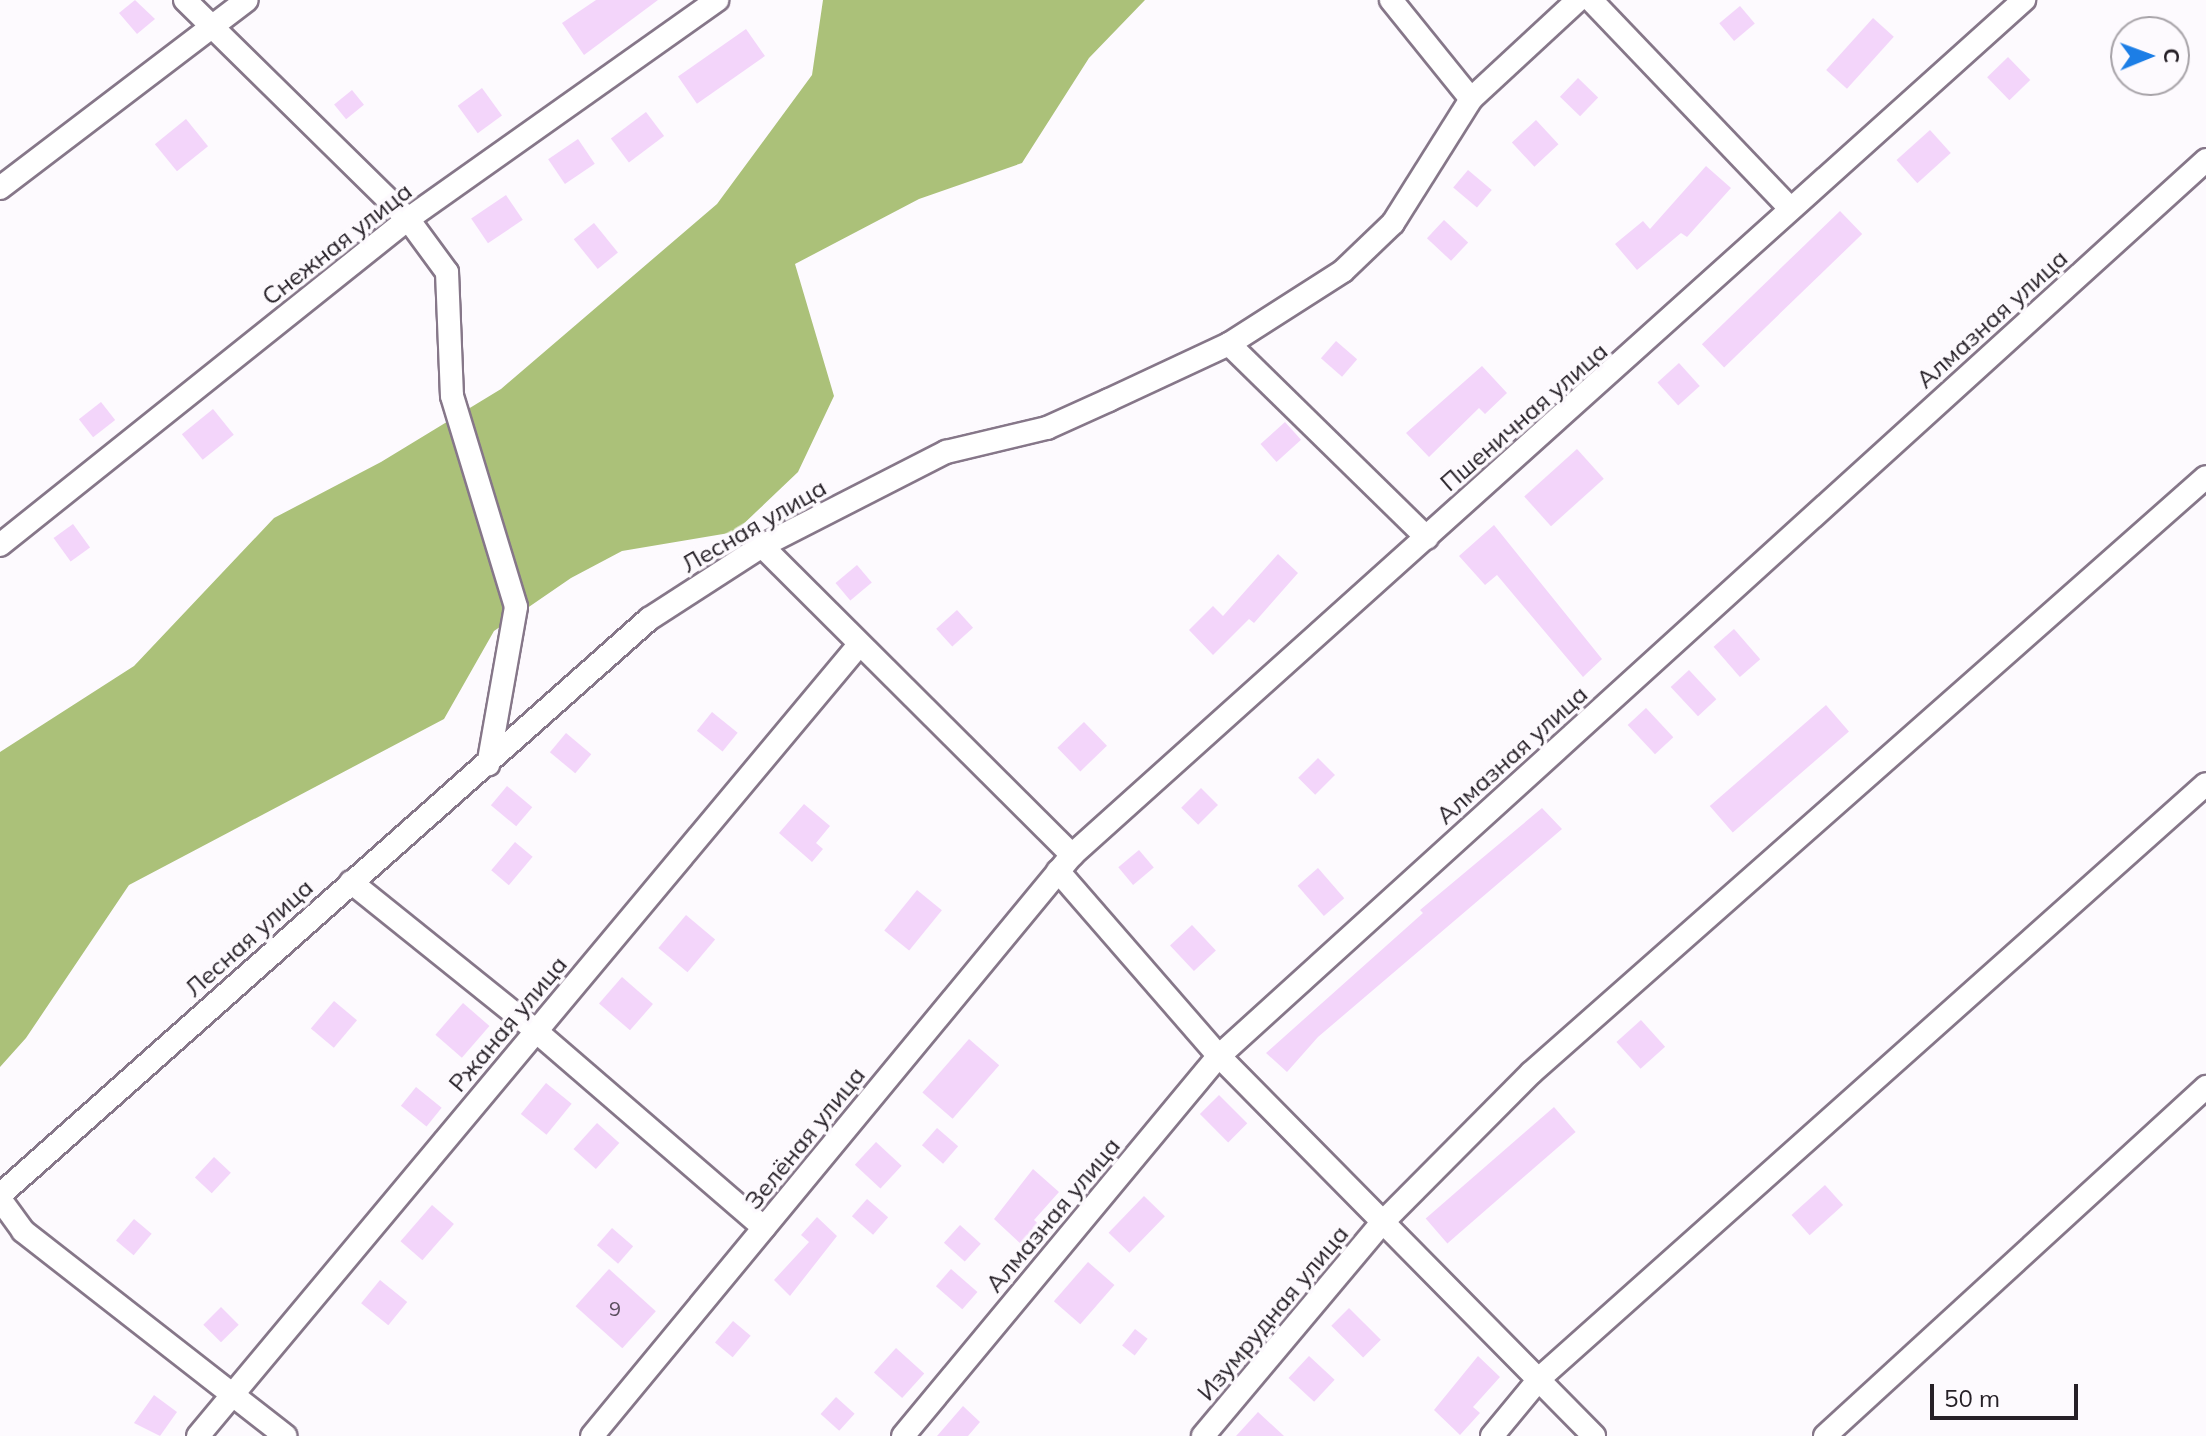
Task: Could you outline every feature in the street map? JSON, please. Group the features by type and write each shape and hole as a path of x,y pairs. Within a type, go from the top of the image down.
{"street":[{"path":"185,0 408,219 447,272 452,396 516,607 488,765"},
{"path":"0,188 247,0"},
{"name":"Снежная улица","path":"0,545 408,219 717,0"},
{"path":"1391,0 1471,99"},
{"name":"Лесная улица","path":"0,1197 649,619 762,546 946,452 1047,428 1229,344 1343,271 1393,223 1471,99 1578,0"},
{"path":"1591,0 1790,208"},
{"name":"Пшеничная улица","path":"1065,863 2024,0"},
{"name":"Алмазная улица","path":"903,1436 1219,1056 2206,160"},
{"path":"1229,344 1427,538"},
{"name":"Изумрудная улица","path":"1203,1436 1382,1223 1531,1073 2206,477"},
{"path":"762,546 1065,863 1219,1056 1594,1436"},
{"name":"Ржаная улица","path":"198,1436 858,646"},
{"path":"1492,1436 1540,1378 2206,784"},
{"name":"Зелёная улица","path":"592,1436 1065,863"},
{"path":"351,882 536,1031 764,1228"},
{"path":"1825,1436 2206,1087"},
{"path":"0,1197 23,1231 285,1436"}],"green space":[{"path":"823,0 1145,0 1089,58 1022,163 919,199 795,264 834,396 798,472 735,532 622,551 571,578 494,631 444,719 129,885 26,1038 0,1067 0,752 134,666 274,518 381,462 501,389 717,204 812,75"}],"building":[{"path":"135,0 155,19 137,34 119,13"},
{"path":"596,0 658,0 584,55 562,23"},
{"path":"1740,6 1755,24 1734,41 1719,23"},
{"path":"1873,18 1894,37 1847,89 1826,70"},
{"path":"746,29 765,56 697,104 678,77"},
{"path":"2008,57 2030,80 2009,100 1987,77"},
{"path":"1578,78 1598,97 1580,116 1560,97"},
{"path":"482,88 502,116 478,133 458,106"},
{"path":"352,90 364,105 346,119 334,104"},
{"path":"646,112 664,136 629,162 611,138"},
{"path":"186,119 208,146 177,171 155,144"},
{"path":"1536,120 1559,144 1534,167 1512,143"},
{"path":"1930,130 1951,153 1917,183 1897,160"},
{"path":"578,139 595,164 565,184 548,159"},
{"path":"1706,166 1731,188 1687,237 1681,233 1637,270 1615,244 1643,221 1650,229"},
{"path":"1468,170 1492,190 1477,208 1453,188"},
{"path":"506,195 523,220 488,243 471,218"},
{"path":"1840,211 1862,234 1724,367 1702,344"},
{"path":"1444,220 1468,243 1451,261 1427,238"},
{"path":"594,223 618,253 598,269 574,239"},
{"path":"1336,341 1357,359 1342,377 1321,358"},
{"path":"1679,363 1700,386 1678,405 1657,382"},
{"path":"1482,366 1507,393 1485,414 1479,408 1429,457 1406,433"},
{"path":"101,402 115,420 93,437 79,419"},
{"path":"213,409 234,435 203,460 182,434"},
{"path":"1285,422 1301,440 1277,462 1260,444"},
{"path":"1577,449 1604,479 1551,526 1524,497"},
{"path":"73,524 90,547 71,562 54,538"},
{"path":"1494,525 1602,659 1583,677 1497,575 1485,585 1459,556"},
{"path":"1278,554 1298,573 1254,623 1249,619 1213,655 1189,630 1213,606 1223,616"},
{"path":"857,565 872,583 850,601 836,583"},
{"path":"957,610 973,628 952,647 936,629"},
{"path":"1734,629 1760,659 1740,677 1714,647"},
{"path":"1689,670 1716,699 1698,716 1671,687"},
{"path":"1826,705 1849,731 1733,832 1710,806"},
{"path":"1646,708 1673,737 1655,754 1628,725"},
{"path":"712,712 738,733 723,751 697,731"},
{"path":"1084,722 1107,746 1080,771 1057,748"},
{"path":"566,733 591,754 575,773 550,752"},
{"path":"1318,758 1335,775 1315,795 1298,778"},
{"path":"507,786 532,807 516,826 491,805"},
{"path":"1201,788 1218,805 1198,825 1181,808"},
{"path":"804,804 830,826 816,843 823,849 812,862 779,833"},
{"path":"1542,808 1562,829 1318,1037 1287,1072 1266,1053 1423,913 1420,910"},
{"path":"515,842 533,857 509,885 491,870"},
{"path":"1139,850 1154,868 1133,885 1118,867"},
{"path":"1318,868 1344,898 1324,916 1298,886"},
{"path":"917,890 942,910 909,951 884,930"},
{"path":"686,915 715,939 687,972 658,948"},
{"path":"1192,925 1216,951 1194,971 1170,945"},
{"path":"622,977 653,1004 630,1030 599,1003"},
{"path":"334,1001 357,1020 334,1048 311,1029"},
{"path":"463,1003 489,1026 462,1058 435,1035"},
{"path":"1641,1020 1665,1047 1641,1069 1616,1042"},
{"path":"969,1039 999,1065 953,1119 922,1093"},
{"path":"546,1083 572,1104 546,1135 521,1114"},
{"path":"416,1087 442,1108 427,1126 401,1106"},
{"path":"1219,1095 1247,1123 1228,1142 1200,1114"},
{"path":"1554,1107 1576,1132 1447,1243 1426,1219"},
{"path":"597,1123 619,1143 596,1169 574,1149"},
{"path":"937,1128 958,1146 943,1164 922,1145"},
{"path":"876,1142 902,1166 880,1189 855,1165"},
{"path":"214,1157 231,1173 212,1193 195,1177"},
{"path":"1033,1169 1059,1192 1034,1220 1041,1226 1023,1246 994,1219"},
{"path":"1825,1185 1843,1205 1810,1235 1792,1215"},
{"path":"1144,1196 1165,1216 1129,1253 1109,1233"},
{"path":"867,1199 888,1217 873,1235 852,1216"},
{"path":"432,1205 454,1224 422,1260 401,1241"},
{"path":"817,1217 837,1236 790,1296 774,1280 809,1242 801,1235"},
{"path":"134,1219 152,1234 134,1255 116,1240"},
{"path":"960,1225 981,1244 965,1262 944,1243"},
{"path":"612,1228 633,1246 618,1264 597,1245"},
{"path":"1088,1262 1114,1285 1080,1324 1054,1301"},
{"path":"609,1269 656,1311 622,1348 576,1306"},
{"path":"951,1269 977,1292 962,1309 936,1286"},
{"path":"380,1280 407,1302 388,1325 361,1303"},
{"path":"221,1307 239,1325 221,1342 203,1325"},
{"path":"1349,1308 1381,1340 1363,1357 1331,1326"},
{"path":"733,1321 751,1336 733,1357 715,1342"},
{"path":"1135,1329 1148,1339 1135,1355 1122,1346"},
{"path":"896,1348 924,1373 902,1398 874,1373"},
{"path":"1309,1356 1335,1380 1314,1402 1289,1378"},
{"path":"1478,1356 1500,1377 1473,1407 1480,1413 1460,1435 1434,1410"},
{"path":"154,1395 177,1412 160,1436 134,1423"},
{"path":"836,1397 855,1414 839,1431 821,1414"},
{"path":"963,1406 980,1422 968,1436 937,1436"},
{"path":"1258,1412 1284,1436 1236,1436"}]}
